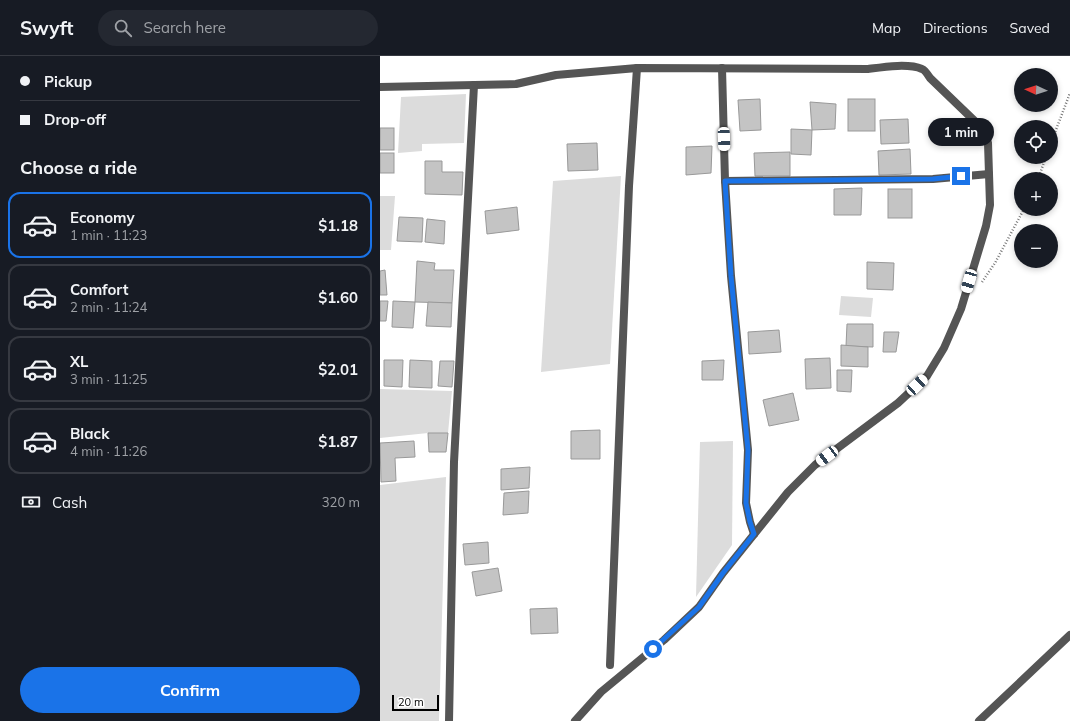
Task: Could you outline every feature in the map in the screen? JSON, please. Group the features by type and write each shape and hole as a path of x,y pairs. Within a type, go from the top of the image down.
{"street":[{"path":"380,87 516,84 556,75 637,68 868,69 900,66 915,67 923,69 930,78 984,130 988,143 990,205 986,226 961,309 944,348 927,376 898,403 815,465 788,492 723,573 699,607 664,640 601,692 575,721"},
{"path":"610,665 629,186 637,68"},
{"path":"722,68 725,181 731,276 748,450 746,503 754,534"},
{"path":"448,721 454,462 474,85"},
{"path":"725,181 933,179 989,174"},
{"path":"979,721 1070,635"}],"path":[{"path":"1058,124 1070,92"},
{"path":"981,285 996,263 1020,216"}],"shaded area":[{"path":"466,94 464,143 422,144 422,151 398,153 401,97"},
{"path":"621,176 610,364 541,372 553,181"},
{"path":"380,196 395,196 391,250 380,250"},
{"path":"841,296 873,298 871,317 839,315"},
{"path":"380,389 452,391 448,433 428,433 380,438"},
{"path":"733,441 732,545 696,597 700,442"},
{"path":"446,477 439,721 380,721 380,485"}],"building":[{"path":"760,99 761,130 740,131 738,100"},
{"path":"848,99 875,99 875,131 848,131"},
{"path":"810,102 836,104 835,129 812,130"},
{"path":"908,119 909,143 881,144 880,120"},
{"path":"380,128 394,128 394,150 380,150"},
{"path":"791,129 812,130 811,155 791,154"},
{"path":"597,143 598,170 568,171 567,144"},
{"path":"712,146 711,173 686,175 686,147"},
{"path":"910,149 911,174 879,175 878,151"},
{"path":"790,152 790,176 755,176 754,153"},
{"path":"380,153 394,153 394,173 380,173"},
{"path":"425,161 442,161 442,172 463,172 462,195 425,194"},
{"path":"862,188 861,215 834,215 834,189"},
{"path":"888,189 912,189 912,218 888,218"},
{"path":"517,207 519,230 487,234 485,211"},
{"path":"399,217 423,218 422,242 397,241"},
{"path":"427,219 445,221 444,244 425,242"},
{"path":"417,261 435,263 434,270 454,270 452,303 415,302"},
{"path":"867,262 894,263 893,290 867,289"},
{"path":"385,270 387,295 380,295 380,271"},
{"path":"380,301 388,301 386,321 380,321"},
{"path":"393,301 415,302 413,328 392,327"},
{"path":"428,302 452,303 451,327 426,326"},
{"path":"847,324 873,324 873,347 846,346"},
{"path":"779,330 781,352 749,354 748,332"},
{"path":"884,332 899,332 896,352 883,352"},
{"path":"841,345 868,347 868,367 841,366"},
{"path":"830,358 831,388 806,389 805,359"},
{"path":"384,360 403,360 402,387 384,386"},
{"path":"410,360 432,361 432,388 409,387"},
{"path":"724,360 723,380 702,380 702,361"},
{"path":"440,361 454,361 452,387 438,386"},
{"path":"837,370 852,370 851,392 837,391"},
{"path":"793,393 799,420 769,426 763,400"},
{"path":"600,430 600,459 571,459 571,431"},
{"path":"428,433 448,433 446,452 429,452"},
{"path":"414,441 415,457 395,458 396,481 381,482 380,443"},
{"path":"530,467 529,488 501,490 501,469"},
{"path":"529,491 528,513 503,515 504,493"},
{"path":"488,542 489,563 465,565 463,544"},
{"path":"498,568 502,591 476,596 472,572"},
{"path":"557,608 558,633 531,634 530,609"}],"route":[{"path":"653,649 699,607 723,573 754,534 746,503 748,450 731,276 725,181 933,179 961,176"}]}
